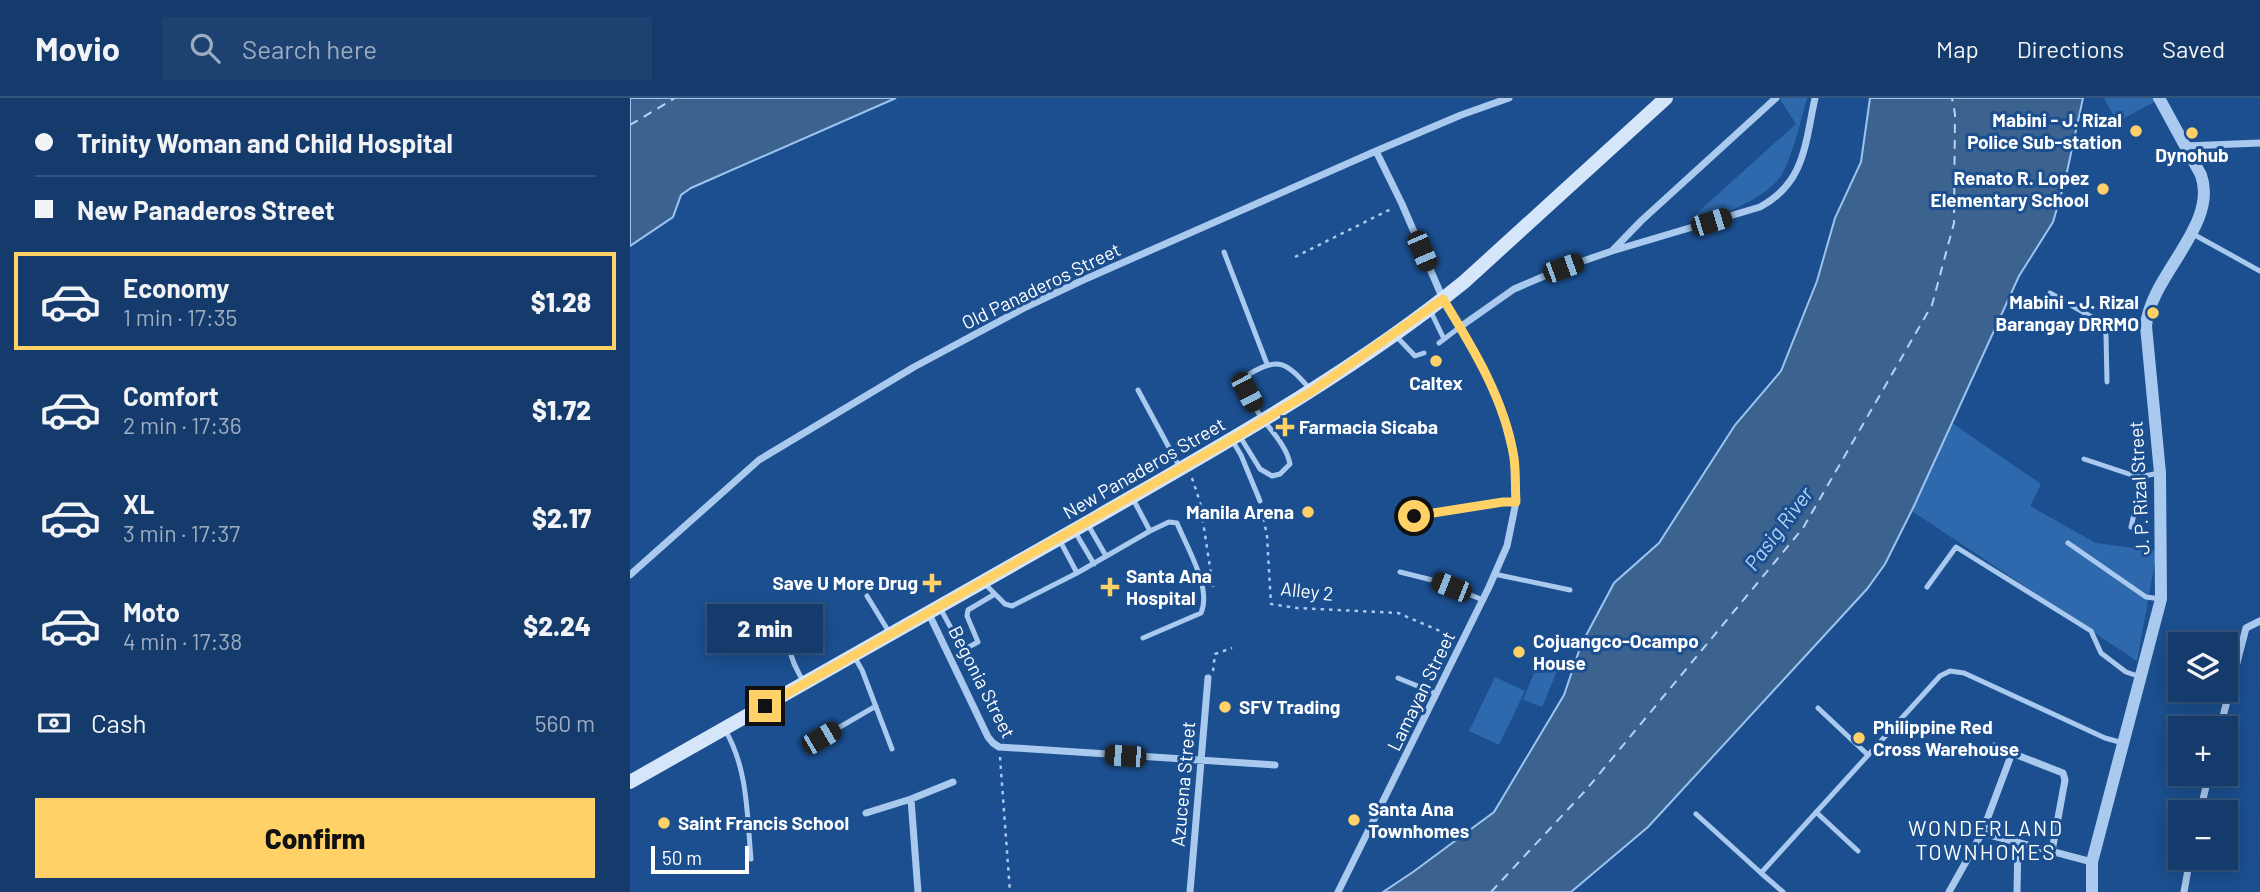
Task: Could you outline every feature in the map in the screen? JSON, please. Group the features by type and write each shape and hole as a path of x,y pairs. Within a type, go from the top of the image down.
{"main road":[{"name":"New Panaderos Street","path":"630,782 1235,438 1312,391 1443,299 1666,98"}],"street":[{"name":"Old Panaderos Street","path":"630,575 759,460 914,367 1070,286 1376,151 1509,98"},
{"path":"1612,251 1641,221 1776,98"},
{"path":"1460,327 1514,289 1612,251 1760,207 1774,199 1786,189 1795,176 1815,98"},
{"name":"J. P. Rizal Street","path":"2092,892 2092,862 2161,599 2160,473 2147,316 2191,233 2204,201 2204,186 2159,98"},
{"path":"2185,146 2260,143"},
{"name":"Lamayan Street","path":"1338,892 1483,600 1507,546 1516,502 1514,458 1502,411 1487,375 1443,299 1376,151"},
{"name":"Begonia Street","path":"934,610 988,737 999,747"},
{"path":"2223,716 2246,628 2260,621"},
{"name":"Azucena Street","path":"1190,892 1208,678"},
{"path":"1994,746 2065,776 2052,851"},
{"path":"999,747 1275,765"},
{"path":"1949,892 1982,834 2012,753"},
{"path":"866,813 953,782"},
{"path":"911,799 918,892"},
{"path":"1982,834 2092,862"},
{"path":"2017,892 2018,843"},
{"path":"2184,892 2188,870"}],"lane":[{"path":"2191,233 2260,271"},
{"path":"1224,251 1267,364"},
{"path":"2050,293 2102,323 2106,335 2107,382"},
{"path":"1429,309 1442,341 1460,327"},
{"path":"1394,334 1412,354 1419,356 1424,353"},
{"path":"1235,438 1260,470 1272,477 1280,474 1290,464 1288,452 1247,392 1248,375 1267,364 1277,362 1291,369 1312,391"},
{"path":"1138,390 1184,467"},
{"path":"1235,438 1260,501"},
{"path":"2084,459 2138,477 2160,473"},
{"path":"2131,527 2138,496 2138,477"},
{"path":"1132,497 1150,531"},
{"path":"1414,516 1516,502"},
{"path":"983,582 1005,604 1012,606 1094,564 1150,531 1169,522 1177,523 1205,598 1200,613 1143,638"},
{"path":"1080,526 1106,556"},
{"path":"1080,526 1094,564"},
{"path":"1058,539 1077,573"},
{"path":"2067,543 2146,597 2161,599"},
{"path":"1927,587 1956,547 2091,631 2101,653 2126,672 2141,677"},
{"path":"1400,572 1483,600"},
{"path":"1494,574 1570,590"},
{"path":"934,610 965,649 978,642 967,616 968,610 995,594"},
{"path":"867,596 891,635"},
{"path":"797,619 789,640 789,648 805,684"},
{"path":"854,656 892,748"},
{"path":"1761,873 1940,676 1950,671 1964,673 2105,738 2123,743"},
{"path":"1398,678 1437,694"},
{"path":"821,738 876,706"},
{"path":"1818,708 1868,755"},
{"path":"725,729 737,752 744,784 751,859"},
{"path":"1816,812 1858,851"},
{"path":"1696,814 1783,892"}],"path":[{"path":"1295,257 1402,204"},
{"path":"1184,467 1200,502 1213,587"},
{"name":"Alley 2","path":"1260,501 1267,536 1271,604 1297,608 1398,613 1464,639"},
{"path":"1208,678 1214,670 1215,654 1232,648"},
{"name":"Begonia Street","path":"999,747 1010,892"}],"shaded area":[{"path":"1779,98 1807,98 1791,153 1778,180 1761,194 1730,211 1698,224 1689,220 1796,124"},
{"path":"2104,98 2154,98 2156,101 2117,122"},
{"path":"1952,423 2041,484 2030,506 2096,543 2157,551 2137,661 1912,511"},
{"path":"1539,661 1558,669 1542,707 1523,700"},
{"path":"1495,677 1525,691 1499,745 1469,731"}],"water":[{"path":"630,98 896,98 691,188 681,195 673,217 630,246"},
{"name":"Pasig River","path":"1870,98 2083,98 2053,222 2019,276 1885,564 1867,589 1648,827 1571,892 1383,892 1494,812 1564,695 1581,645 1614,583 1659,543 1735,425 1781,371 1817,281 1835,218 1861,162"}],"ferry route":[{"path":"630,125 675,98"},
{"path":"1491,892 1586,790 1803,528 1932,305 1954,223 1955,114 1952,98"}],"place":[{"name":"Mabini - J. Rizal Police Sub-station","path":"2136,131"},
{"name":"Dynohub","path":"2192,133"},
{"name":"Renato R. Lopez Elementary School","path":"2103,189"},
{"name":"Mabini - J. Rizal Barangay DRRMO","path":"2153,313"},
{"name":"Caltex","path":"1436,361"},
{"name":"Farmacia Sicaba","path":"1285,427"},
{"name":"Manila Arena","path":"1308,512"},
{"name":"Save U More Drug","path":"932,583"},
{"name":"Santa Ana Hospital","path":"1110,587"},
{"name":"Cojuangco-Ocampo House","path":"1519,652"},
{"name":"SFV Trading","path":"1225,707"},
{"name":"Philippine Red Cross Warehouse","path":"1859,738"},
{"name":"Santa Ana Townhomes","path":"1354,820"},
{"name":"Saint Francis School","path":"664,823"}],"district":[{"name":"WONDERLAND TOWNHOMES","path":"1986,841"}],"route":[{"path":"765,706 1239,435 1312,391 1443,299 1487,375 1502,411 1514,458 1516,502 1414,516"}]}
